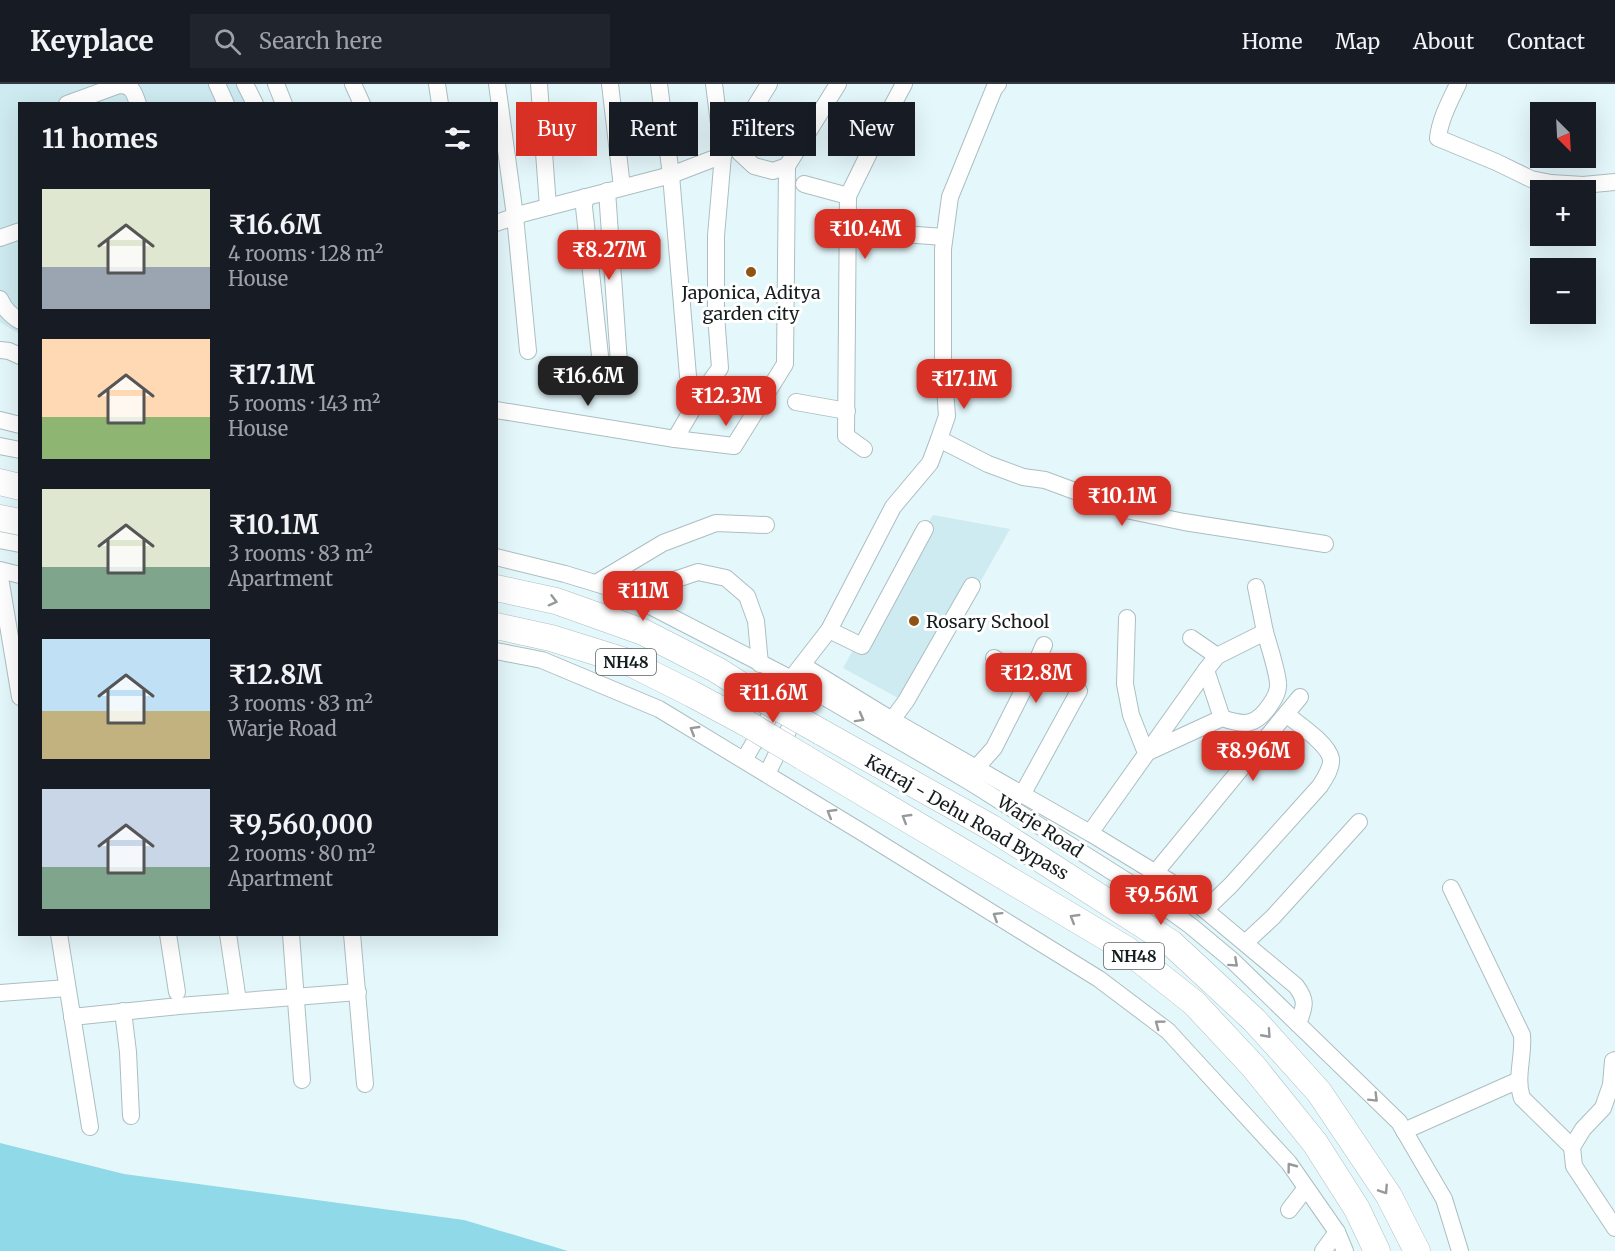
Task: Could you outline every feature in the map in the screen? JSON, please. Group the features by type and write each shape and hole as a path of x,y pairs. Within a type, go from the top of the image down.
{"highway":[{"path":"0,482 18,486"},
{"path":"0,518 18,522"},
{"name":"Katraj - Dehu Road Bypass","path":"498,588 556,601 643,632 717,670 761,698 992,828 1171,942 1254,1020 1319,1092 1389,1196 1417,1251"},
{"name":"Katraj - Dehu Road Bypass","path":"498,626 550,638 628,662 746,723 1126,949 1194,1003 1253,1066 1315,1143 1357,1209 1377,1251"}],"street":[{"path":"217,84 225,102"},
{"path":"245,84 254,102"},
{"path":"276,84 283,102"},
{"path":"353,84 361,102"},
{"path":"437,84 440,102"},
{"path":"497,84 515,216 528,351"},
{"path":"539,84 548,207"},
{"path":"610,84 620,377"},
{"path":"659,84 671,175 688,376"},
{"path":"714,84 716,102"},
{"path":"758,102 769,84"},
{"path":"816,120 838,84"},
{"path":"864,449 846,435 848,196 904,84"},
{"path":"744,760 791,680 829,630 893,507 930,463 947,416 943,361 943,249 950,197 998,84"},
{"path":"1458,84 1438,130 1438,138 1531,179 1582,185 1615,182"},
{"path":"72,102 119,85 126,85 133,90 137,102"},
{"path":"498,223 515,216 671,175 720,156"},
{"path":"675,439 702,393 720,368 716,315 716,236 723,156"},
{"path":"743,156 754,166 773,171 787,166"},
{"path":"498,410 734,447 785,364 787,166 793,156"},
{"path":"804,184 848,196"},
{"path":"585,197 584,207 601,365"},
{"path":"848,230 945,237"},
{"path":"0,238 18,232"},
{"path":"0,299 10,315 18,320"},
{"path":"0,350 18,355"},
{"path":"795,402 847,411"},
{"path":"0,420 18,424"},
{"path":"939,439 988,464 1023,477 1045,480 1126,510 1195,524 1325,544"},
{"path":"0,446 18,450"},
{"path":"596,583 663,543 716,523 766,525"},
{"path":"829,630 862,646 925,529"},
{"path":"0,540 18,544"},
{"name":"Warje Road","path":"498,558 596,583 621,591 643,602 809,688 970,782 1142,890 1233,961 1399,1122 1444,1199 1460,1251"},
{"path":"0,570 18,574"},
{"path":"643,602 671,581 698,572 726,578 747,596 756,621 760,664"},
{"path":"0,577 18,684"},
{"path":"892,720 906,701 972,586"},
{"path":"1146,753 1222,718 1239,723 1249,723 1258,719 1267,710 1276,696 1278,683 1256,587"},
{"path":"1127,618 1125,684 1131,715 1146,753"},
{"path":"1090,833 1217,656 1265,633"},
{"path":"1191,638 1217,656"},
{"path":"976,768 994,748 1044,645"},
{"path":"498,651 542,660 659,710 1099,979 1168,1031 1289,1162 1337,1232 1345,1251"},
{"path":"994,658 1029,679"},
{"path":"802,665 1174,884 1296,986 1303,994 1305,1004 1298,1024"},
{"path":"1206,670 1222,718"},
{"path":"767,774 809,688"},
{"path":"1023,795 1079,692"},
{"path":"1155,873 1300,697"},
{"path":"1205,910 1231,885 1313,794 1328,772 1331,760 1326,747 1286,714"},
{"path":"1245,943 1273,917 1359,822"},
{"path":"1451,888 1522,1035 1519,1080 1522,1098 1572,1147"},
{"path":"58,936 90,1128"},
{"path":"168,936 177,992"},
{"path":"228,936 238,1001"},
{"path":"291,936 302,1080"},
{"path":"352,936 365,1084"},
{"path":"0,993 67,988"},
{"path":"72,1017 357,992"},
{"path":"123,1011 128,1052 131,1116"},
{"path":"1615,1060 1613,1061 1611,1085 1603,1108 1583,1129 1572,1147 1574,1166 1615,1228"},
{"path":"1404,1131 1519,1080"},
{"path":"1289,1210 1306,1188"},
{"path":"1323,1251 1337,1232"}],"shaded area":[{"path":"0,84 236,84 245,102 18,102 18,333 0,322"},
{"name":"Rosary School","path":"933,515 1010,529 911,705 843,668 895,575"},
{"path":"0,1143 124,1174 464,1220 568,1251 0,1251"}],"place":[{"name":"Japonica, Aditya garden city","path":"751,272"},
{"name":"Rosary School","path":"914,621"}]}
